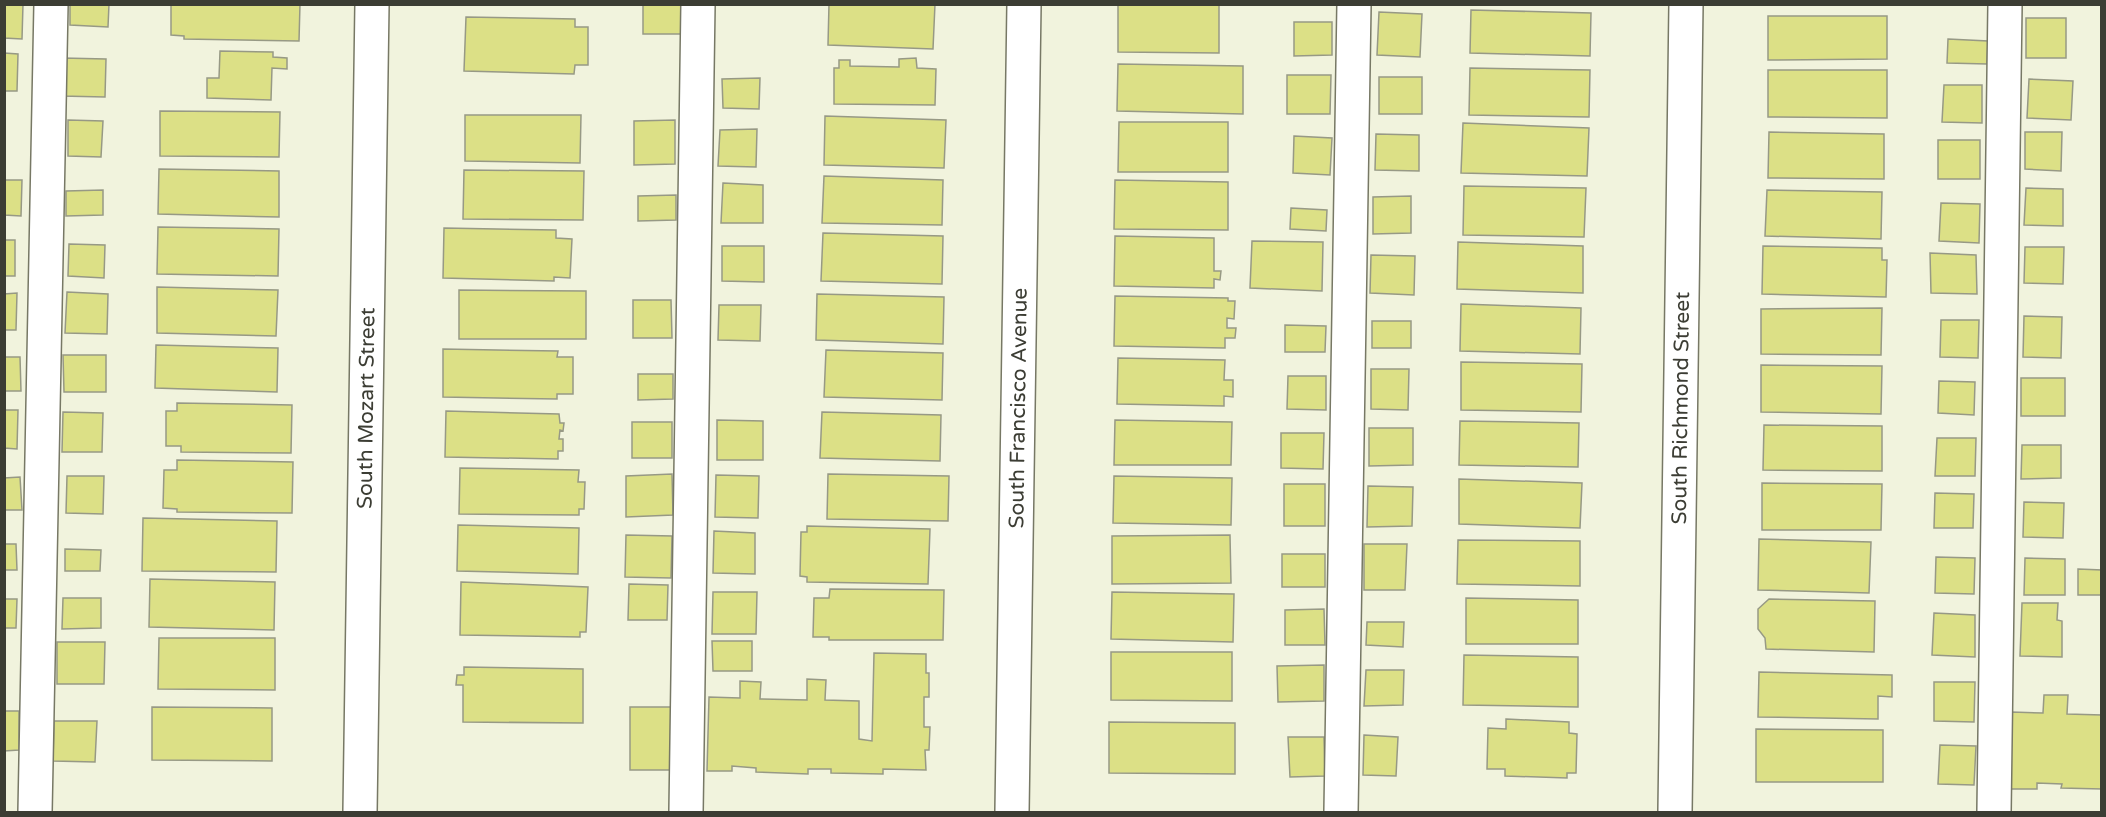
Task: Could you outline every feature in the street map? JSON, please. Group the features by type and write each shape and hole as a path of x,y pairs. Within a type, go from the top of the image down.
{"street":[{"path":"35,813 51,4"},
{"name":"South Mozart Street","path":"360,813 372,4"},
{"path":"686,813 698,4"},
{"name":"South Francisco Avenue","path":"1012,813 1024,4"},
{"path":"1341,813 1354,4"},
{"name":"South Richmond Street","path":"1674,813 1686,4"},
{"path":"1994,813 2005,4"}],"building":[{"path":"4,4 23,4 22,39 4,38"},
{"path":"70,4 109,4 108,27 70,25"},
{"path":"171,4 300,4 299,41 184,39 184,36 171,35"},
{"path":"643,4 682,4 681,34 643,34"},
{"path":"829,4 935,4 933,49 828,45"},
{"path":"1118,4 1219,4 1219,53 1118,52"},
{"path":"1471,10 1591,13 1590,56 1470,53"},
{"path":"1379,12 1422,14 1420,57 1377,55"},
{"path":"1768,16 1887,16 1887,59 1768,60"},
{"path":"466,17 575,19 575,27 588,27 588,65 575,65 574,74 464,71"},
{"path":"2026,18 2066,18 2066,58 2026,58"},
{"path":"1294,22 1332,22 1332,55 1294,56"},
{"path":"1948,39 1988,41 1987,64 1947,63"},
{"path":"220,51 273,52 273,57 287,58 287,69 272,68 271,100 207,98 207,78 219,78"},
{"path":"4,53 18,54 17,91 4,91"},
{"path":"62,58 106,59 105,97 61,96"},
{"path":"916,58 917,68 936,69 935,105 834,104 834,68 839,68 839,60 850,60 850,66 899,67 899,59"},
{"path":"1118,64 1243,66 1243,114 1117,111"},
{"path":"1470,68 1590,70 1589,117 1469,115"},
{"path":"1768,70 1887,70 1887,118 1768,117"},
{"path":"1287,75 1331,75 1330,114 1287,114"},
{"path":"1379,77 1422,77 1422,114 1379,114"},
{"path":"760,78 759,109 723,108 722,79"},
{"path":"2029,79 2073,81 2071,120 2027,118"},
{"path":"1944,85 1982,85 1982,123 1942,122"},
{"path":"160,111 280,112 279,157 160,156"},
{"path":"465,115 581,115 580,163 465,161"},
{"path":"825,116 946,120 944,168 824,165"},
{"path":"68,120 103,121 101,157 68,156"},
{"path":"675,120 675,164 634,165 634,121"},
{"path":"1119,122 1228,122 1228,172 1118,172"},
{"path":"1463,123 1589,128 1587,176 1461,173"},
{"path":"757,129 756,167 718,166 720,130"},
{"path":"1769,132 1884,134 1884,179 1768,178"},
{"path":"2025,132 2062,132 2061,171 2025,169"},
{"path":"1376,134 1419,135 1419,171 1375,170"},
{"path":"1294,136 1332,138 1330,175 1293,173"},
{"path":"1938,140 1980,140 1980,179 1938,179"},
{"path":"159,169 279,171 279,217 158,214"},
{"path":"464,170 584,171 583,220 463,219"},
{"path":"824,176 943,180 942,225 822,223"},
{"path":"4,180 22,180 21,216 4,215"},
{"path":"1115,180 1228,182 1228,230 1114,229"},
{"path":"723,183 763,185 763,223 721,223"},
{"path":"1464,186 1586,188 1584,237 1463,235"},
{"path":"2026,188 2063,189 2063,226 2024,225"},
{"path":"103,190 103,215 66,216 66,191"},
{"path":"1767,190 1882,192 1881,239 1765,236"},
{"path":"676,195 676,220 638,221 638,196"},
{"path":"1411,196 1411,233 1373,234 1373,197"},
{"path":"1941,203 1980,204 1979,243 1939,241"},
{"path":"1291,208 1327,210 1326,231 1290,229"},
{"path":"158,227 279,229 278,276 157,274"},
{"path":"444,228 556,230 556,238 572,239 570,278 554,277 554,281 443,278"},
{"path":"823,233 943,236 942,284 821,281"},
{"path":"1115,236 1214,238 1214,271 1221,271 1220,280 1214,279 1214,288 1114,286"},
{"path":"4,240 15,240 15,276 4,276"},
{"path":"1252,241 1323,242 1322,291 1250,288"},
{"path":"1458,242 1583,246 1583,293 1457,289"},
{"path":"69,244 105,245 104,278 68,276"},
{"path":"722,246 764,246 764,282 722,281"},
{"path":"1763,246 1882,248 1882,260 1887,260 1886,297 1762,294"},
{"path":"2025,247 2064,247 2063,284 2024,283"},
{"path":"1930,253 1976,255 1977,294 1931,293"},
{"path":"1371,255 1415,256 1414,295 1370,293"},
{"path":"157,287 278,290 276,336 157,333"},
{"path":"459,290 586,291 586,339 459,339"},
{"path":"67,292 108,294 107,334 65,333"},
{"path":"17,293 16,330 4,330 4,294"},
{"path":"817,294 944,297 943,344 816,340"},
{"path":"1115,296 1228,298 1228,301 1235,301 1234,319 1227,318 1227,328 1236,328 1235,338 1225,338 1225,348 1114,346"},
{"path":"633,300 671,300 672,338 633,338"},
{"path":"1461,304 1581,308 1580,354 1460,351"},
{"path":"719,305 761,305 760,341 718,340"},
{"path":"1882,308 1881,355 1761,354 1761,309"},
{"path":"2024,316 2062,317 2061,358 2023,357"},
{"path":"1941,320 1979,320 1978,358 1940,357"},
{"path":"1372,321 1411,321 1411,348 1372,348"},
{"path":"1285,325 1326,326 1325,352 1285,352"},
{"path":"156,345 278,348 277,392 155,388"},
{"path":"443,349 558,351 557,357 573,357 573,394 557,394 557,399 443,397"},
{"path":"826,350 943,353 942,400 824,397"},
{"path":"63,355 106,355 106,392 64,392"},
{"path":"4,357 20,357 21,391 4,391"},
{"path":"1118,358 1225,360 1224,380 1233,380 1233,397 1224,396 1224,406 1117,404"},
{"path":"1461,362 1582,364 1581,412 1461,410"},
{"path":"1761,365 1882,366 1881,414 1761,412"},
{"path":"1371,369 1409,369 1408,410 1371,409"},
{"path":"638,374 673,374 673,399 638,400"},
{"path":"1288,376 1326,376 1326,410 1287,409"},
{"path":"2021,378 2065,378 2065,416 2021,416"},
{"path":"1939,381 1975,382 1974,415 1938,413"},
{"path":"177,403 292,405 291,453 181,452 181,446 166,446 166,411 177,411"},
{"path":"4,410 18,410 17,449 4,448"},
{"path":"446,411 559,414 560,423 564,423 559,439 563,439 563,451 558,451 558,459 445,457"},
{"path":"63,412 103,413 102,452 62,452"},
{"path":"822,412 941,415 940,461 820,458"},
{"path":"717,420 763,421 763,460 717,460"},
{"path":"1115,420 1232,422 1231,465 1114,465"},
{"path":"1460,421 1579,423 1578,467 1459,465"},
{"path":"632,422 672,422 672,458 632,458"},
{"path":"1764,425 1882,426 1882,471 1763,470"},
{"path":"1369,428 1413,428 1413,465 1369,466"},
{"path":"1281,433 1324,433 1323,469 1281,468"},
{"path":"1937,438 1976,438 1975,476 1935,476"},
{"path":"2022,445 2061,445 2061,478 2021,479"},
{"path":"177,460 293,462 292,513 177,512 177,509 163,508 164,470 177,470"},
{"path":"460,468 579,470 578,482 585,482 584,509 579,509 579,515 459,514"},
{"path":"672,474 673,515 626,517 626,476"},
{"path":"828,474 949,476 948,521 827,519"},
{"path":"716,475 759,476 758,518 715,517"},
{"path":"67,476 104,476 103,514 66,513"},
{"path":"1114,476 1232,478 1231,525 1113,523"},
{"path":"20,477 22,510 4,510 4,478"},
{"path":"1459,479 1582,483 1580,528 1459,524"},
{"path":"1762,483 1882,484 1881,530 1762,530"},
{"path":"1284,484 1325,484 1325,526 1284,526"},
{"path":"1368,486 1413,487 1412,526 1367,527"},
{"path":"1935,493 1974,494 1973,528 1934,528"},
{"path":"2024,502 2064,503 2063,538 2023,537"},
{"path":"143,518 277,521 276,572 142,571"},
{"path":"458,525 579,528 578,574 457,571"},
{"path":"807,526 930,529 928,584 807,582 807,577 800,576 801,532 807,532"},
{"path":"714,531 755,533 755,574 713,573"},
{"path":"626,535 672,536 671,578 625,577"},
{"path":"1230,535 1231,583 1112,584 1112,536"},
{"path":"1759,539 1871,542 1869,593 1758,590"},
{"path":"1458,540 1580,541 1580,586 1457,584"},
{"path":"4,544 16,544 17,570 4,570"},
{"path":"1364,544 1407,544 1405,590 1364,590"},
{"path":"65,549 101,550 100,571 65,571"},
{"path":"1282,554 1325,554 1325,587 1282,587"},
{"path":"1936,557 1975,558 1974,594 1935,593"},
{"path":"2025,558 2065,559 2065,595 2024,595"},
{"path":"2078,569 2102,570 2102,595 2078,595"},
{"path":"150,579 275,582 274,630 149,627"},
{"path":"461,582 588,587 586,632 580,632 580,637 460,635"},
{"path":"629,584 668,585 667,620 628,620"},
{"path":"830,589 944,590 943,640 829,640 829,637 813,637 814,598 829,598"},
{"path":"713,592 757,592 756,634 712,634"},
{"path":"1112,592 1234,594 1233,642 1111,639"},
{"path":"63,598 101,598 101,628 62,629"},
{"path":"1466,598 1578,600 1578,644 1466,644"},
{"path":"4,599 17,599 16,628 4,628"},
{"path":"1769,599 1875,601 1874,652 1766,649 1765,638 1758,629 1758,609"},
{"path":"2022,603 2058,603 2057,620 2062,621 2062,657 2020,656"},
{"path":"1324,609 1325,645 1285,645 1285,610"},
{"path":"1934,613 1975,615 1975,657 1932,655"},
{"path":"1367,622 1404,622 1403,647 1366,645"},
{"path":"159,638 275,638 275,690 158,689"},
{"path":"712,641 752,641 752,671 713,671"},
{"path":"57,642 105,642 104,684 57,684"},
{"path":"1111,652 1232,652 1232,701 1111,700"},
{"path":"874,653 926,654 929,697 924,697 924,727 930,727 929,750 925,750 926,770 883,769 883,774 831,773 831,769 808,769 808,774 756,772 756,768 732,766 732,771 707,771 709,697 740,698 740,681 761,682 760,699 807,700 807,679 826,680 825,700 859,701 859,739 872,741"},
{"path":"1464,655 1578,657 1578,707 1463,705"},
{"path":"1324,665 1324,701 1278,702 1277,666"},
{"path":"464,667 583,669 583,723 463,722 463,685 456,685 457,675 464,675"},
{"path":"1366,670 1404,670 1403,705 1364,706"},
{"path":"1759,672 1892,675 1892,697 1878,696 1878,719 1758,717"},
{"path":"1934,682 1975,682 1974,722 1934,721"},
{"path":"2044,695 2068,695 2067,714 2102,715 2102,789 2061,788 2062,784 2037,783 2037,789 2010,789 2012,712 2043,713"},
{"path":"152,707 272,708 272,761 152,760"},
{"path":"630,707 673,707 674,770 630,770"},
{"path":"4,711 19,711 19,750 4,751"},
{"path":"1506,719 1569,722 1569,733 1577,734 1576,773 1567,773 1567,778 1505,776 1505,769 1487,769 1488,728 1506,729"},
{"path":"54,721 97,721 95,762 53,761"},
{"path":"1109,722 1235,723 1235,774 1109,773"},
{"path":"1756,729 1883,730 1883,782 1756,782"},
{"path":"1364,735 1398,737 1396,776 1363,775"},
{"path":"1288,737 1324,737 1325,776 1290,777"},
{"path":"1940,745 1976,746 1974,785 1938,784"}]}
